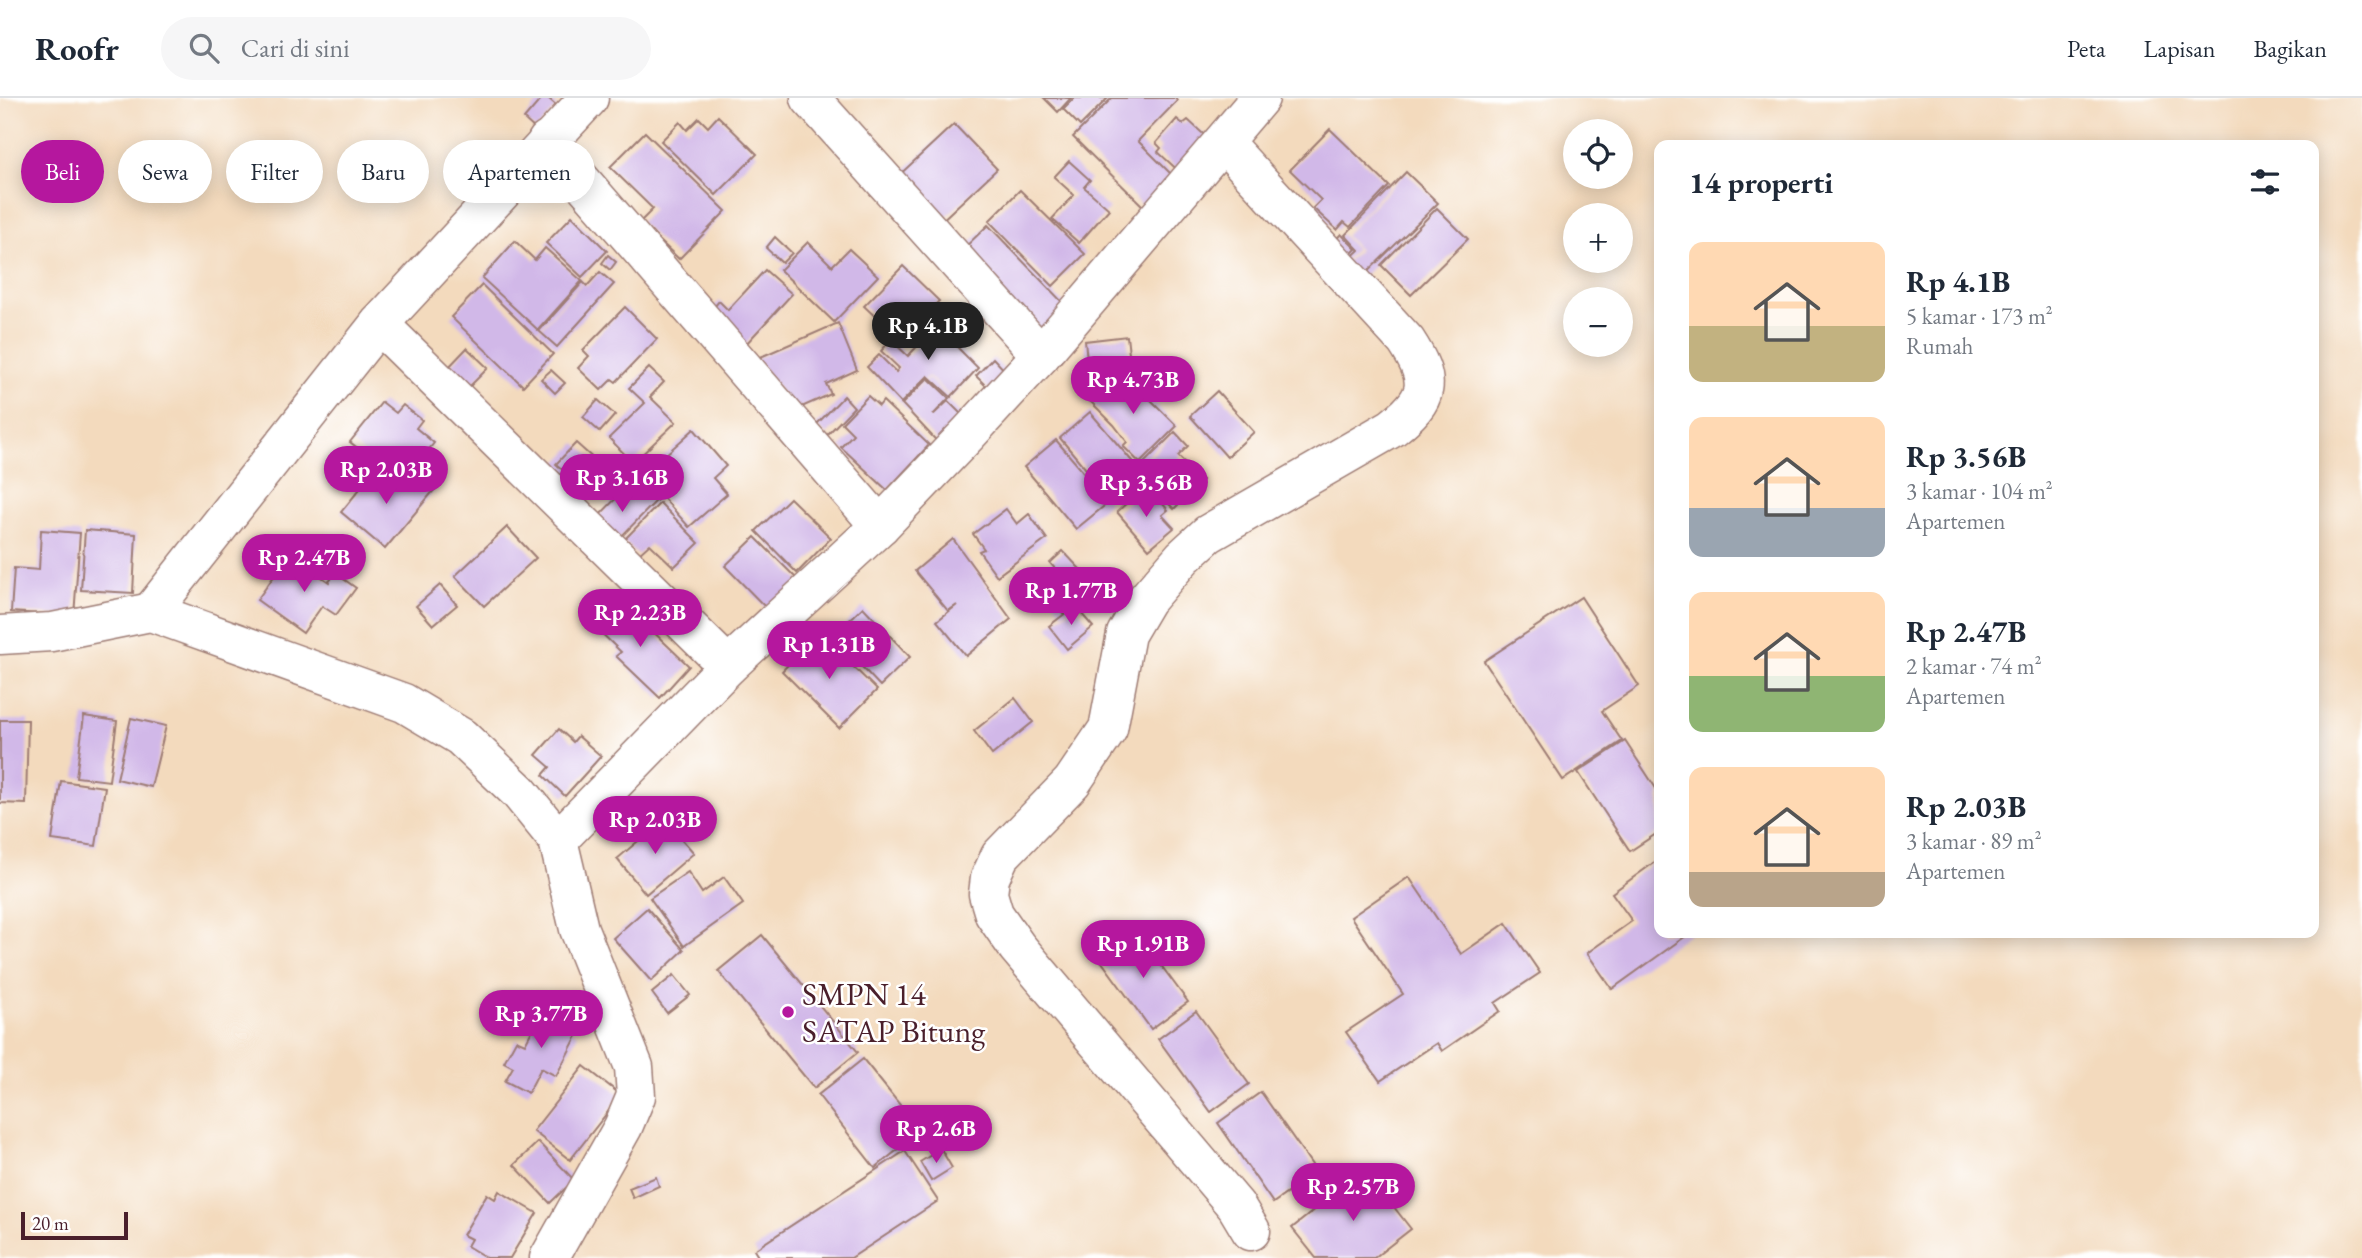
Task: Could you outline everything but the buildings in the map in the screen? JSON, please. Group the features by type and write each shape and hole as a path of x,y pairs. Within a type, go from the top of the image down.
{"street":[{"path":"548,140 589,98"},
{"path":"810,98 1041,355"},
{"path":"558,840 728,666 880,526 1041,355 1237,115 1418,359 1424,382 1423,394 1415,409 1392,428 1208,534 1170,572 1146,600 1126,634 1108,729 1072,782 1000,856 990,878 988,894 994,914 1017,947 1236,1206 1251,1231"},
{"path":"595,196 880,526"},
{"path":"151,612 380,324 490,203"},
{"path":"380,324 728,666"},
{"path":"0,635 52,632 151,612 404,703 461,737 519,792 558,840 579,929 634,1067 635,1096 623,1127 549,1258"}],"place":[{"name":"SMPN 14 SATAP Bitung","path":"788,1012"}]}
